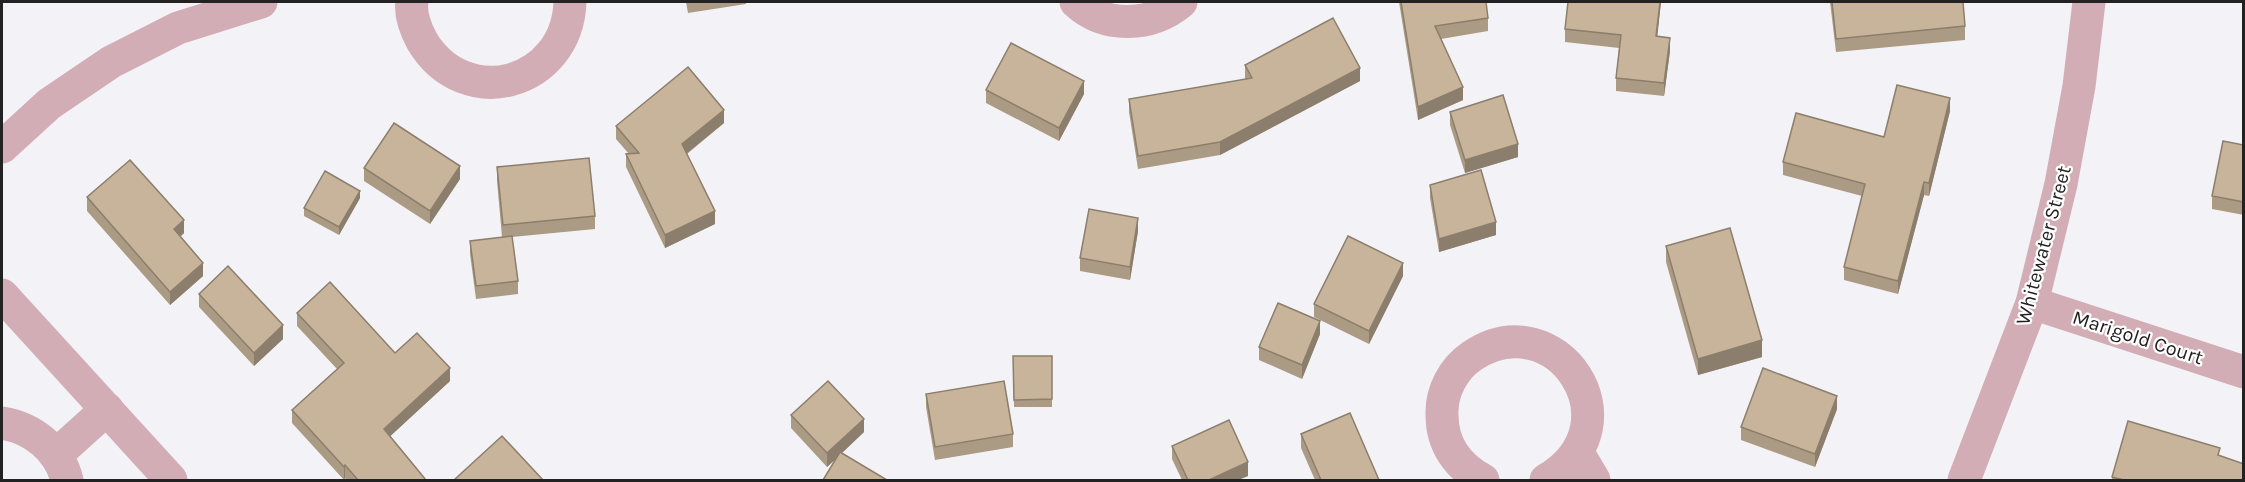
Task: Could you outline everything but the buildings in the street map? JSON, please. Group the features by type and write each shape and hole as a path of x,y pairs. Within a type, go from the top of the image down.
{"street":[{"path":"2,147 49,104 111,62 178,28 261,2"},
{"path":"412,2 411,7 417,32 430,54 449,71 472,81 498,82 523,76 544,62 560,43 569,19 570,2"},
{"path":"1076,2 1084,9 1107,20 1133,22 1158,17 1181,2"},
{"name":"Whitewater Street","path":"1964,480 2031,303 2061,184 2079,86 2089,2"},
{"path":"2,295 171,480"},
{"name":"Marigold Court","path":"2031,303 2244,372"},
{"path":"1483,480 1468,472 1451,453 1442,430 1442,405 1449,381 1463,362 1482,349 1505,342 1529,343 1551,351 1569,366 1582,385 1588,408 1586,432 1578,453 1561,472 1546,480"},
{"path":"2,423 17,426 39,437 61,467 107,409"},
{"path":"1578,453 1594,480"}]}
